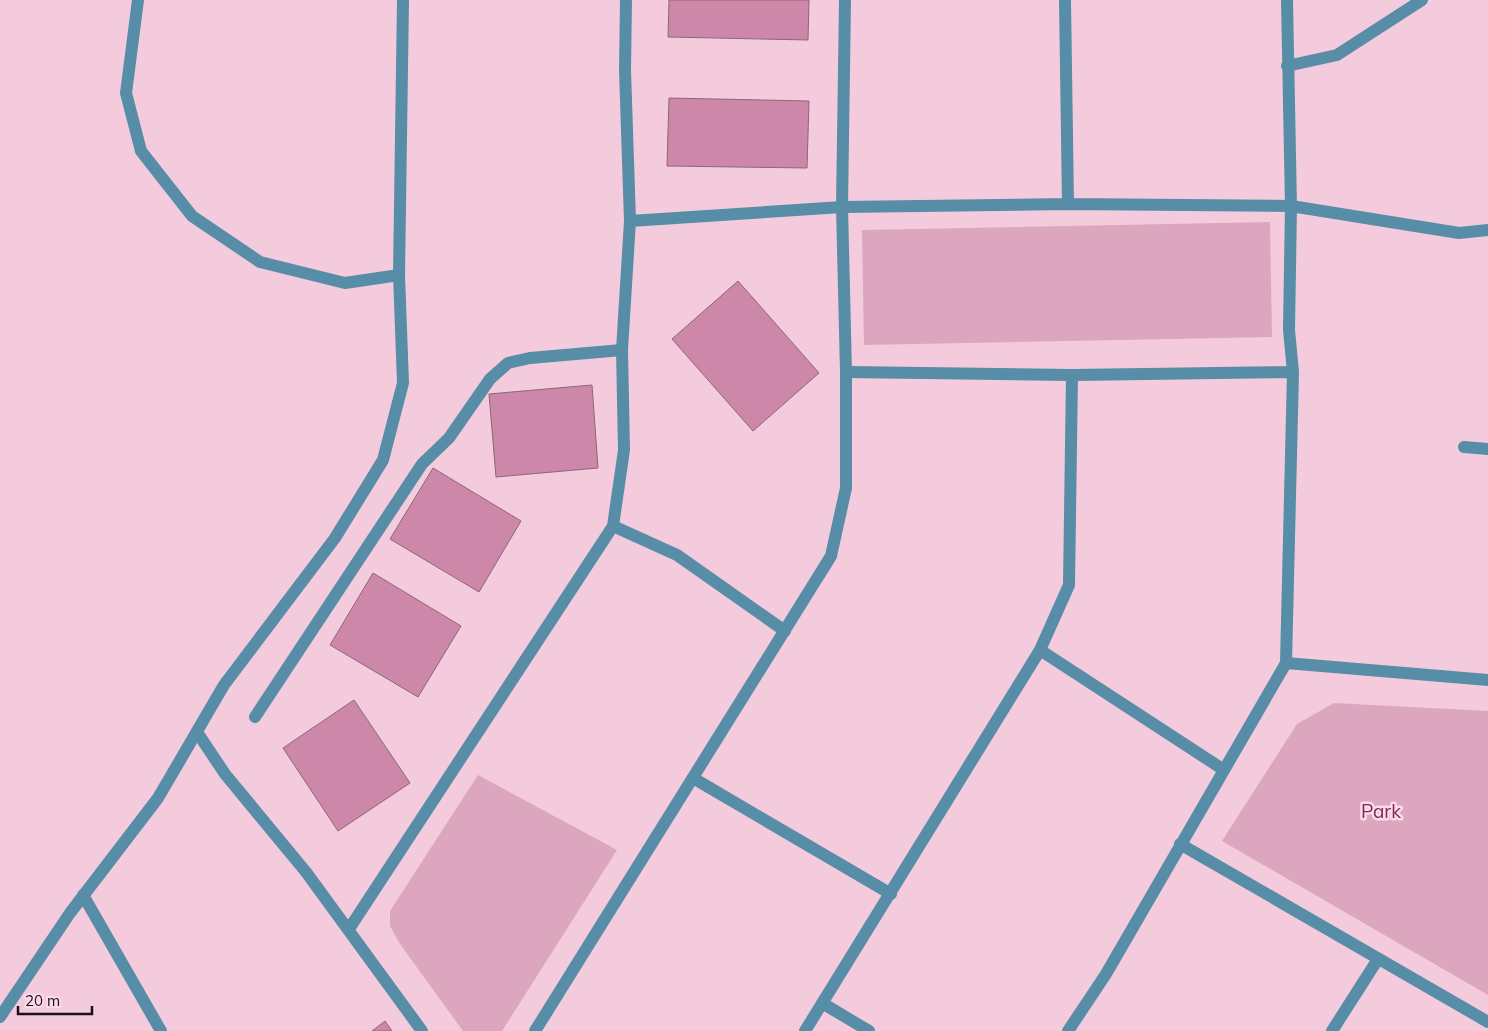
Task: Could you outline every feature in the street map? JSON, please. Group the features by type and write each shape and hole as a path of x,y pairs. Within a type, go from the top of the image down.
{"street":[{"path":"138,0 126,93 128,101 141,151 192,216 260,262 345,283 399,275"},
{"path":"0,1017 84,895 158,798 224,685 335,538 383,460 403,383 399,275 403,0"},
{"path":"348,929 613,526 624,450 622,350 630,221 625,70 626,0"},
{"path":"535,1031 831,556 846,488 846,372 842,207 845,0"},
{"path":"1065,0 1068,204"},
{"path":"1068,1031 1106,974 1286,663 1293,372 1289,330 1291,206 1287,0"},
{"path":"1287,66 1337,55 1422,0"},
{"path":"630,221 842,207 1068,204 1291,206 1458,233 1488,230"},
{"path":"255,718 422,464 449,438 499,370 518,360 622,350"},
{"path":"846,372 1072,375 1293,372"},
{"path":"805,1031 1040,650 1068,585 1072,375"},
{"path":"1464,447 1488,449"},
{"path":"613,526 677,555 785,631"},
{"path":"1040,650 1224,770"},
{"path":"1286,663 1488,680"},
{"path":"197,732 224,774 306,872 422,1031"},
{"path":"693,778 890,894"},
{"path":"1180,844 1488,1022"},
{"path":"84,895 161,1031"},
{"path":"1332,1031 1378,959"},
{"path":"822,1004 869,1031"}],"green space":[{"path":"1270,222 1272,337 864,345 862,230"},
{"name":"Park","path":"1334,703 1488,711 1488,995 1222,841 1297,724"},
{"path":"478,775 617,850 502,1031 463,1031 400,944 390,926 390,911"}],"building":[{"path":"669,0 809,0 808,40 668,37"},
{"path":"669,98 809,101 807,168 667,166"},
{"path":"738,281 819,373 753,431 672,339"},
{"path":"592,385 598,468 496,477 489,394"},
{"path":"433,468 521,521 479,592 390,539"},
{"path":"373,573 461,626 418,697 330,645"},
{"path":"354,700 410,783 338,831 283,748"},
{"path":"385,1021 392,1031 372,1031"}]}
